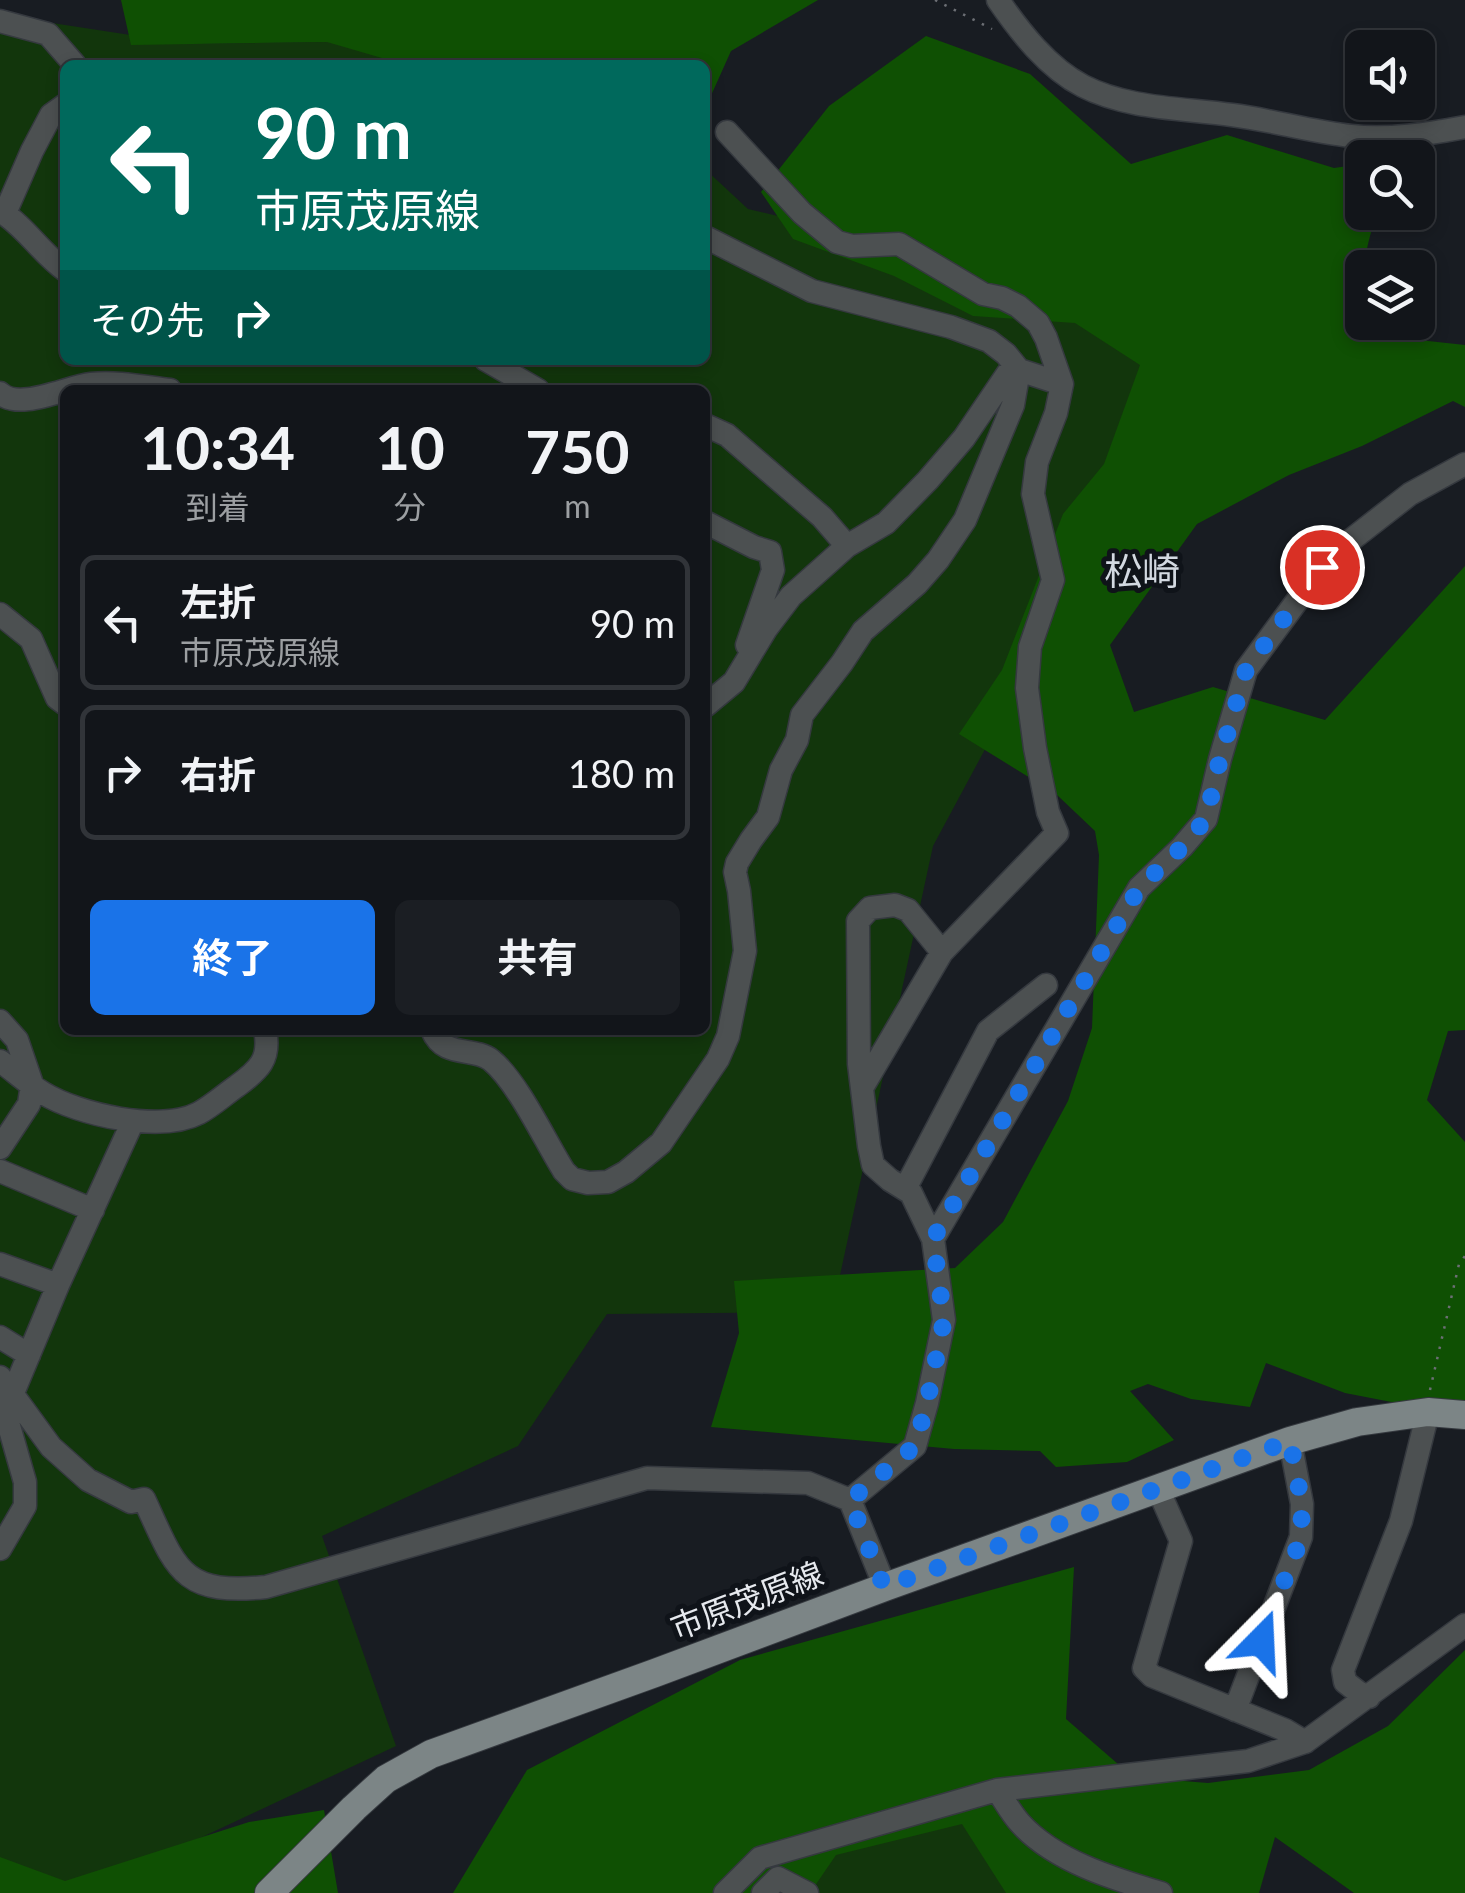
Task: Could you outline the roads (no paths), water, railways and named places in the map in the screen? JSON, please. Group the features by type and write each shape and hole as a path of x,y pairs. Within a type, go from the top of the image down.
{"main road":[{"name":"市原茂原線","path":"269,1893 386,1779 431,1754 1290,1441 1357,1422 1428,1412 1465,1415"}],"street":[{"path":"998,0 1022,34 1066,76 1108,97 1353,137 1421,135 1465,127"},
{"path":"0,21 48,34 71,60"},
{"path":"60,108 51,115 2,212 60,266"},
{"path":"727,132 802,213 837,242 852,246 899,244 983,294 1018,306 1038,323 1062,384 1037,462 1033,494 1053,580 1030,648 1026,688 1034,748 1048,812 1057,833 942,952 862,1088"},
{"path":"434,1035 450,1048 486,1056 506,1072 564,1172 572,1178 588,1183 608,1182 662,1144 718,1059 728,1036 745,951 737,863 768,818 781,770 797,740 802,715 863,630 917,584 938,560 965,520 1013,405 1018,370 989,341 951,327 812,291 710,240"},
{"path":"495,365 529,385"},
{"path":"710,702 734,682 766,629 792,596 847,546 886,523 964,438 1008,373 1018,370 1062,384"},
{"path":"86,385 116,385"},
{"path":"0,393 4,398 22,401 60,392"},
{"path":"710,428 727,435 822,517 847,546"},
{"path":"933,1239 1139,888 1206,819 1246,670 1322,567 1410,494 1465,464"},
{"path":"710,525 770,552 773,570 742,668"},
{"path":"0,614 31,639 60,700"},
{"path":"850,1500 915,1446 944,1320 933,1239 910,1193 873,1165 859,1064 858,921 870,908 895,905 908,910 942,952"},
{"path":"905,1190 988,1031 1046,985"},
{"path":"0,1021 17,1040 32,1084 29,1104 0,1148"},
{"path":"0,1061 43,1093 90,1112 132,1121 167,1120 198,1114 255,1074 266,1057 265,1035"},
{"path":"0,1549 25,1506 25,1482 5,1412 6,1386 29,1354 132,1121"},
{"path":"0,1171 92,1210"},
{"path":"0,1264 58,1286"},
{"path":"0,1337 29,1354"},
{"path":"6,1386 51,1447 88,1480 131,1502 144,1499 173,1562 190,1579 236,1590 266,1587 647,1478 808,1483 850,1500 884,1587"},
{"path":"1369,1697 1345,1682 1343,1670 1400,1521 1428,1412"},
{"path":"1234,1710 1301,1538 1302,1504 1290,1441"},
{"path":"1158,1489 1181,1541 1144,1668 1152,1676 1285,1730 1305,1742"},
{"path":"725,1893 760,1858 997,1790 1248,1761 1305,1742 1465,1625"},
{"path":"997,1790 1021,1824 1059,1854 1108,1877 1161,1893"},
{"path":"763,1893 778,1878 806,1893"}],"district":[{"name":"松崎","path":"1142,572"}]}
